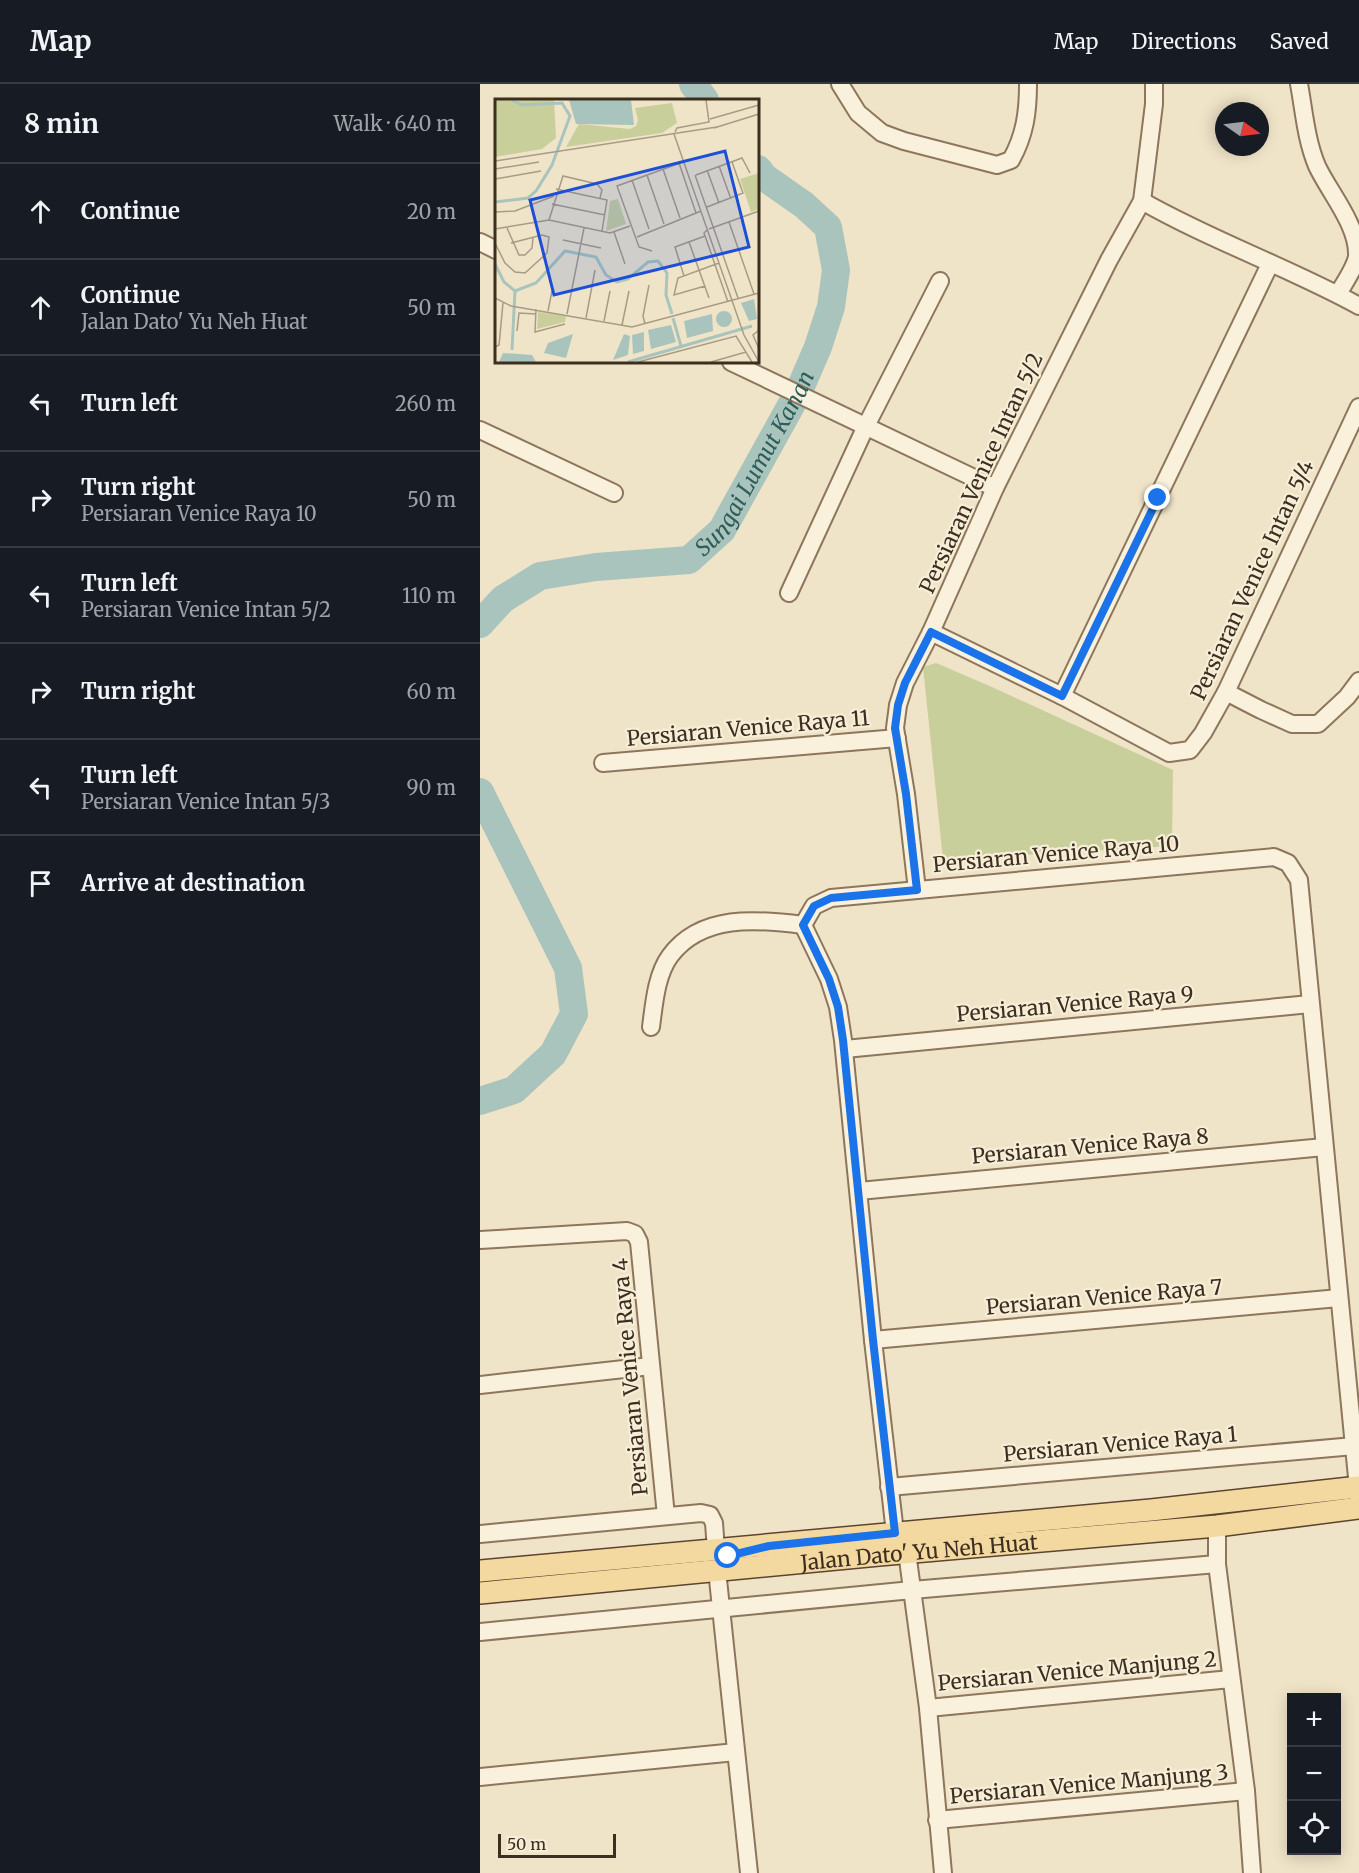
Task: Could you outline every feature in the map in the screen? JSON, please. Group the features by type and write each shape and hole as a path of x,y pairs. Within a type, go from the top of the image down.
{"main road":[{"name":"Jalan Dato' Yu Neh Huat","path":"717,1560 721,1561 728,1556 769,1546 895,1533 1217,1526 1359,1497"},
{"name":"Jalan Dato' Yu Neh Huat","path":"480,1593 717,1560 907,1552 1050,1530 1151,1510 1359,1497"},
{"path":"480,1572 668,1555 710,1562 717,1560"}],"street":[{"path":"840,84 858,112 882,133 904,141 997,165 1011,160 1021,143 1028,107 1028,84"},
{"name":"Persiaran Venice Intan 5/2","path":"917,890 906,794 895,728 898,705 905,683 931,632 995,488 1109,260 1142,201 1154,104 1154,84"},
{"path":"1299,84 1309,139 1317,166 1356,233 1357,258 1338,294"},
{"path":"1142,201 1201,233 1285,269 1359,306"},
{"path":"480,242 495,249"},
{"path":"931,632 1062,696 1270,264"},
{"path":"789,593 866,426 940,281"},
{"path":"733,363 995,488"},
{"name":"Persiaran Venice Intan 5/4","path":"1062,696 1169,753 1190,750 1203,733 1226,692 1359,407"},
{"path":"480,430 614,493"},
{"path":"1226,692 1292,724 1318,724 1347,697 1359,681"},
{"name":"Persiaran Venice Raya 11","path":"603,763 897,738"},
{"name":"Persiaran Venice Raya 10","path":"803,925 814,906 831,898 1274,857 1288,863 1299,880 1310,1004"},
{"path":"651,1027 659,982 669,957 689,936 714,926 738,921 766,920 803,925 829,979 838,1007 895,1533"},
{"path":"1310,1004 1359,1497"},
{"name":"Persiaran Venice Raya 9","path":"844,1048 1310,1004"},
{"name":"Persiaran Venice Raya 8","path":"859,1191 1324,1147"},
{"name":"Persiaran Venice Raya 4","path":"480,1240 627,1231 635,1234 639,1242 666,1516"},
{"name":"Persiaran Venice Raya 7","path":"873,1340 1339,1298"},
{"path":"480,1385 651,1366"},
{"name":"Persiaran Venice Raya 1","path":"889,1487 1354,1446"},
{"path":"480,1534 701,1512 710,1515 714,1523 749,1873"},
{"path":"1217,1526 1217,1564 1246,1791 1252,1873"},
{"path":"907,1552 928,1708 943,1873"},
{"path":"480,1632 912,1590 1217,1564"},
{"name":"Persiaran Venice Manjung 2","path":"928,1708 1231,1679"},
{"path":"480,1777 736,1752"},
{"name":"Persiaran Venice Manjung 3","path":"937,1820 1246,1791"}],"green space":[{"path":"936,663 1173,770 1172,846 943,860 923,667"}],"waterway":[{"name":"Sungai Lumut Kanan","path":"693,84 704,99"},
{"name":"Sungai Lumut Kanan","path":"480,624 503,599 540,576 596,567 689,560 722,530 799,391 818,347 831,307 836,270 828,227 804,205 764,177 759,170"},
{"name":"Sungai Lumut Kanan","path":"480,792 568,968 574,1014 553,1054 514,1090 480,1101"}],"route":[{"path":"728,1556 769,1546 895,1533 843,1040 838,1007 829,979 803,925 814,906 831,898 917,890 906,794 895,728 898,705 905,683 931,632 1062,696 1158,498"}]}
